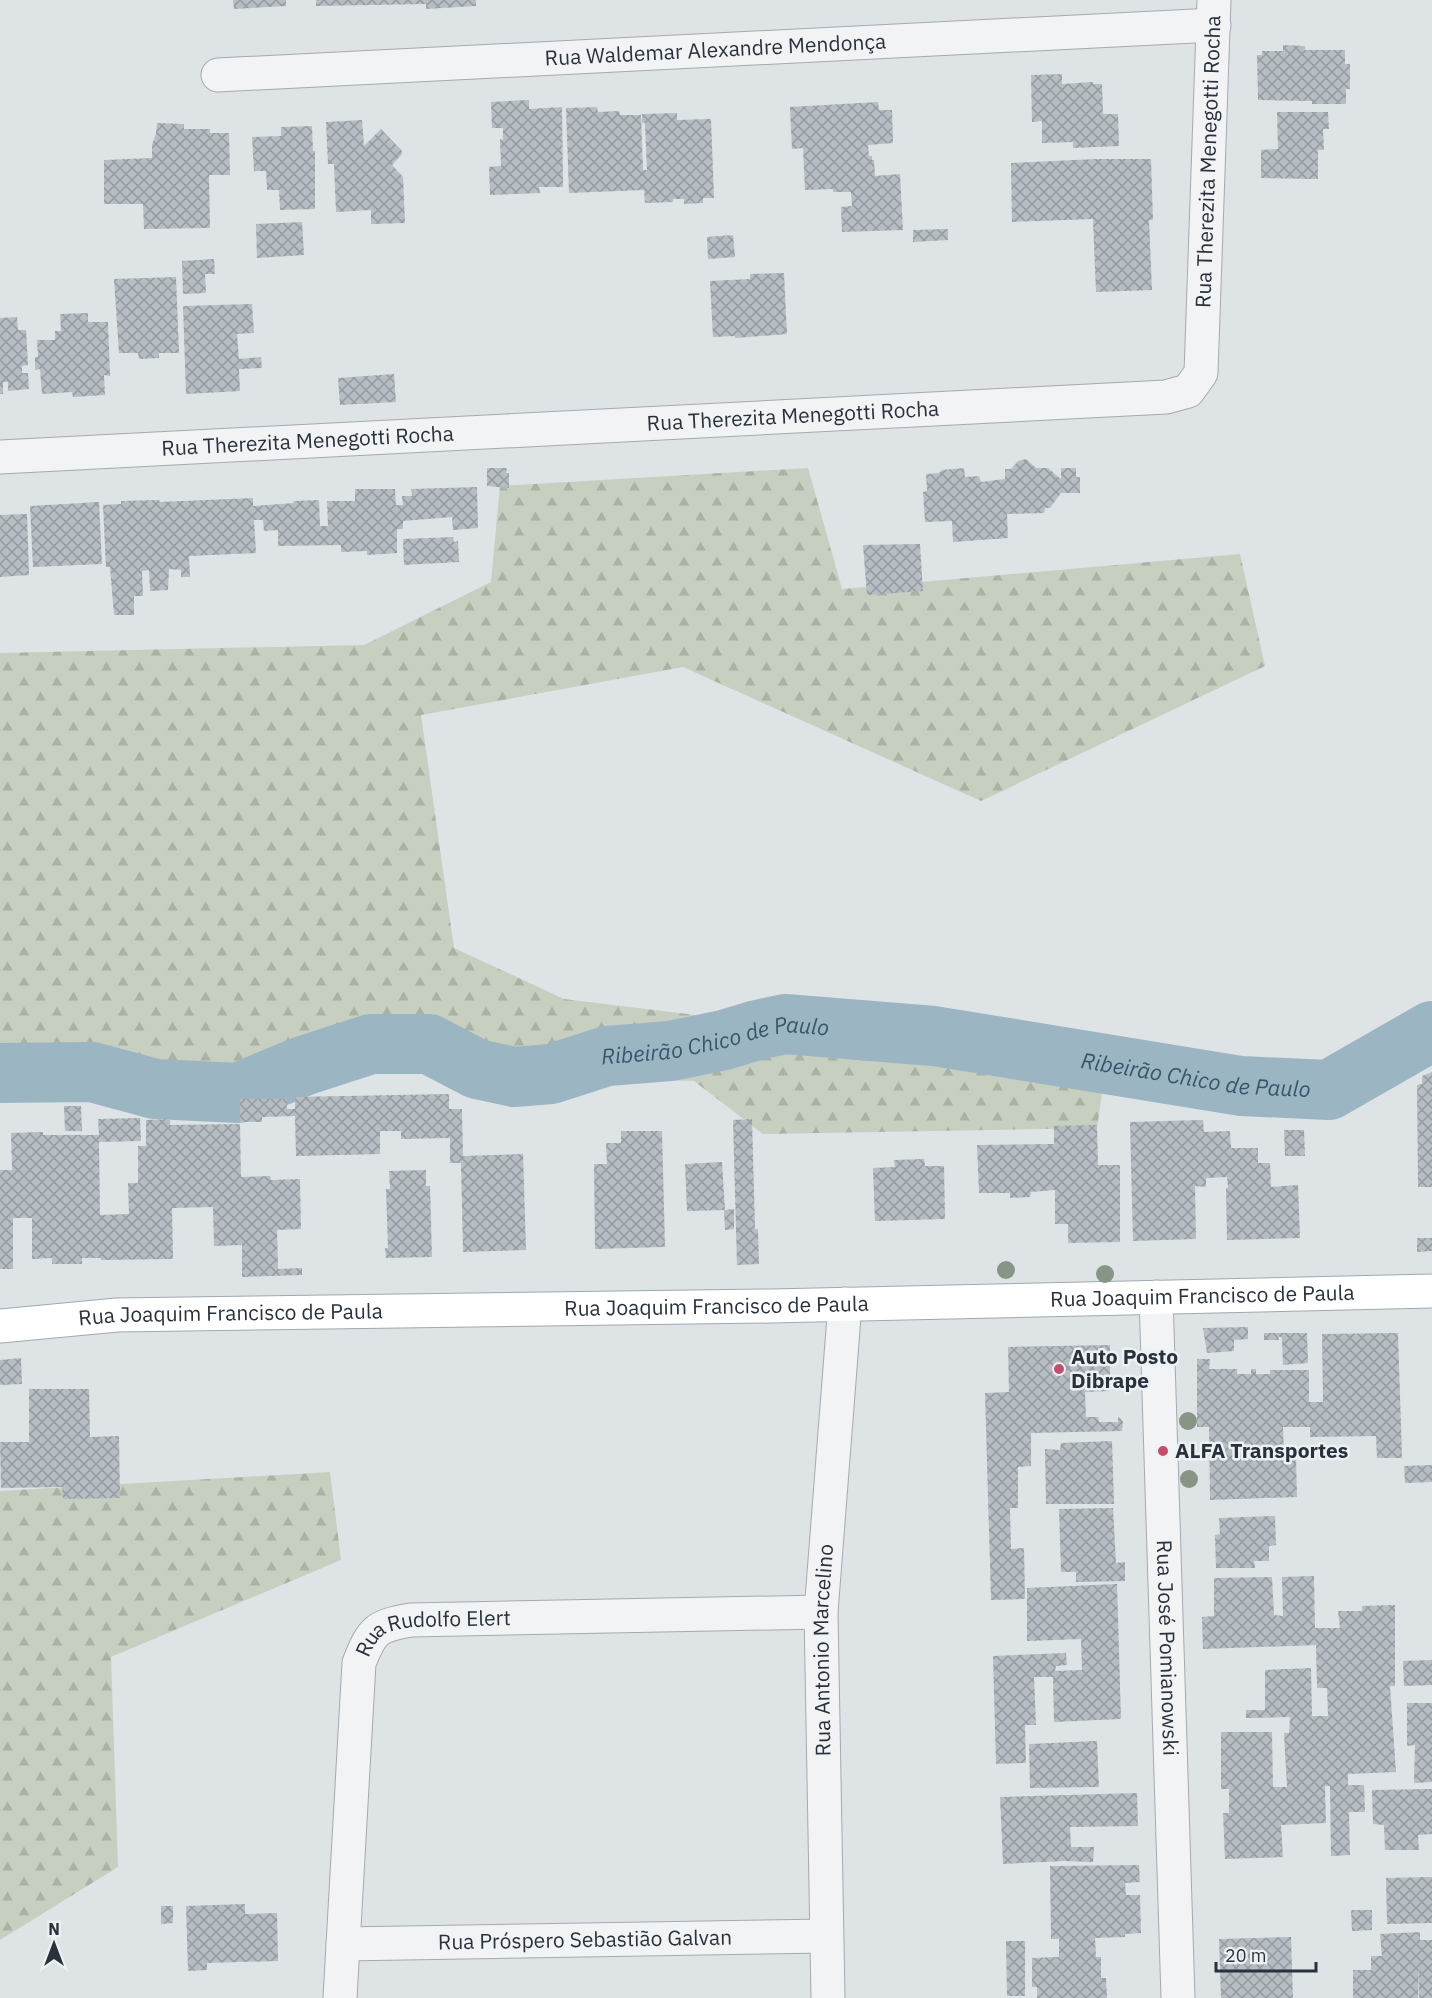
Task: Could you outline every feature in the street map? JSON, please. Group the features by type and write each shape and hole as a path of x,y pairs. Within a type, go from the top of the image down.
{"main road":[{"name":"Rua Joaquim Francisco de Paula","path":"0,1326 117,1315 844,1304 1432,1291"}],"street":[{"name":"Rua Waldemar Alexandre Mendonça","path":"218,75 1214,12"},
{"name":"Rua Therezita Menegotti Rocha","path":"0,457 1166,397 1188,391 1201,373 1214,12"},
{"name":"Rua José Pomianowski","path":"1156,1297 1178,1998"},
{"name":"Rua Antonio Marcelino","path":"828,1998 820,1612 844,1304"},
{"name":"Rua Rudolfo Elert","path":"340,1998 359,1663 369,1638 388,1624 411,1620 820,1612"},
{"name":"Rua Próspero Sebastião Galvan","path":"343,1944 826,1936"}],"green space":[{"path":"808,468 842,589 1240,554 1265,666 981,801 683,667 421,715 454,948 564,999 1106,1065 1097,1128 763,1134 694,1081 407,1072 0,1077 0,653 364,645 491,582 500,486"},
{"path":"330,1472 341,1560 111,1657 118,1867 0,1940 0,1491"}],"building":[{"path":"233,0 286,0 286,6 234,9"},
{"path":"316,0 476,0 476,6 426,9 426,4 316,6"},
{"path":"1283,45 1305,46 1305,50 1345,50 1345,64 1350,64 1350,89 1346,89 1346,104 1258,100 1257,55 1262,55 1262,51 1283,51"},
{"path":"1062,74 1062,84 1093,82 1093,84 1102,84 1103,114 1118,114 1119,146 1073,148 1073,142 1042,143 1042,121 1032,122 1031,75"},
{"path":"529,100 529,109 562,107 563,187 539,187 540,193 490,195 489,167 501,166 500,139 503,140 503,128 492,128 491,102"},
{"path":"878,102 879,110 892,110 893,143 868,145 869,156 872,156 874,160 875,176 900,174 903,230 842,232 841,207 852,206 851,192 833,192 833,189 805,190 803,148 792,149 790,107"},
{"path":"597,107 598,112 619,111 620,115 641,115 643,170 647,170 645,123 642,123 642,114 677,113 677,120 711,119 714,198 703,198 703,203 684,204 684,199 673,199 673,202 645,203 644,190 569,193 566,108"},
{"path":"1277,112 1328,112 1329,129 1323,129 1324,150 1318,150 1318,179 1261,178 1261,150 1278,149"},
{"path":"362,120 364,146 381,129 402,151 392,165 403,177 405,223 371,224 371,210 336,212 334,164 328,164 326,122"},
{"path":"157,123 184,124 184,129 210,129 210,133 229,133 230,175 209,175 210,228 144,229 143,204 104,204 104,160 152,158 152,145"},
{"path":"312,126 313,151 315,151 315,209 280,210 279,190 267,190 266,171 254,171 252,137 281,136 281,127"},
{"path":"1151,159 1153,220 1149,220 1152,290 1096,292 1093,219 1012,222 1011,163"},
{"path":"302,222 304,255 257,258 256,224"},
{"path":"948,229 948,240 913,242 913,230"},
{"path":"733,235 735,257 708,259 707,237"},
{"path":"214,259 215,274 205,274 206,293 183,294 182,261"},
{"path":"784,273 787,334 735,338 735,336 713,337 710,281 750,279 750,274"},
{"path":"176,277 179,353 159,353 159,358 139,359 138,353 119,353 114,279"},
{"path":"252,304 254,333 237,334 239,359 261,357 262,368 239,369 240,391 186,394 183,306"},
{"path":"88,313 88,322 108,322 110,376 104,375 105,395 73,397 72,392 42,394 40,369 35,370 35,357 38,357 37,340 55,340 55,331 61,331 60,314"},
{"path":"17,317 18,330 26,330 28,365 22,366 22,373 28,373 29,389 8,391 8,382 3,382 3,394 0,394 0,318"},
{"path":"394,374 396,402 340,405 338,378"},
{"path":"1026,459 1036,468 1048,468 1061,479 1061,468 1076,468 1076,477 1080,477 1080,493 1061,493 1050,508 1045,508 1044,513 1007,514 1008,538 953,542 952,521 925,522 923,492 927,491 926,474 964,468 965,477 979,476 981,482 1005,479 1005,469 1011,469 1018,461"},
{"path":"487,468 507,468 509,488 487,486"},
{"path":"477,487 478,528 453,530 452,517 403,521 403,529 397,529 397,553 367,555 367,551 341,552 341,545 278,546 278,530 264,531 263,520 254,520 256,553 189,556 190,577 181,577 181,570 169,569 168,590 150,591 149,570 142,571 143,596 134,596 134,615 114,615 110,567 106,567 103,505 121,504 121,501 159,500 160,502 253,498 253,506 319,500 320,526 328,526 327,501 355,501 355,489 395,489 396,505 403,505 402,496 412,496 411,489"},
{"path":"99,502 102,564 33,567 30,506"},
{"path":"27,514 29,575 0,577 0,515"},
{"path":"453,537 454,542 458,541 459,562 404,565 403,539"},
{"path":"920,544 923,591 867,595 863,545"},
{"path":"1432,1072 1432,1187 1418,1187 1417,1085 1422,1084 1422,1076"},
{"path":"449,1094 449,1109 462,1109 463,1156 523,1154 526,1250 463,1252 461,1163 450,1163 450,1138 401,1139 401,1131 380,1131 380,1154 296,1156 295,1116 262,1117 262,1122 240,1122 240,1099 287,1099 287,1109 295,1109 295,1097"},
{"path":"64,1106 81,1106 82,1131 65,1131"},
{"path":"140,1118 141,1141 99,1142 100,1215 129,1214 128,1183 138,1183 138,1146 146,1146 146,1120 170,1119 170,1125 240,1124 241,1177 270,1176 271,1180 300,1179 301,1229 277,1230 278,1269 302,1268 302,1275 242,1277 242,1245 214,1246 213,1207 172,1208 173,1259 82,1258 82,1264 52,1264 52,1258 32,1259 32,1218 13,1218 13,1269 0,1269 0,1170 12,1170 11,1133 99,1135 98,1119"},
{"path":"752,1119 755,1229 758,1229 759,1264 737,1265 733,1120"},
{"path":"1203,1120 1204,1132 1230,1131 1231,1148 1258,1148 1258,1163 1270,1163 1271,1187 1298,1185 1300,1238 1227,1240 1227,1177 1206,1178 1206,1187 1195,1186 1196,1239 1133,1241 1130,1122"},
{"path":"1097,1125 1098,1165 1120,1165 1120,1242 1068,1243 1068,1224 1055,1224 1055,1190 1031,1192 1030,1197 1010,1198 1010,1193 979,1193 977,1145 1054,1144 1054,1126"},
{"path":"1284,1130 1304,1130 1305,1156 1285,1156"},
{"path":"621,1131 662,1131 665,1247 595,1249 594,1164 607,1164 606,1143 621,1143"},
{"path":"924,1159 925,1166 944,1166 945,1219 875,1221 873,1168 895,1167 894,1160"},
{"path":"722,1162 725,1210 687,1211 685,1164"},
{"path":"426,1170 426,1186 430,1186 432,1257 386,1258 385,1248 388,1248 386,1189 390,1189 389,1171"},
{"path":"734,1209 734,1229 725,1230 724,1210"},
{"path":"1417,1238 1432,1238 1432,1251 1417,1252"},
{"path":"1248,1327 1248,1339 1234,1340 1234,1351 1207,1353 1203,1328"},
{"path":"1264,1333 1307,1333 1308,1363 1283,1365 1282,1338 1278,1336 1279,1340 1264,1340"},
{"path":"1398,1333 1402,1458 1377,1458 1376,1436 1310,1437 1310,1427 1283,1427 1284,1457 1296,1457 1297,1497 1210,1500 1209,1427 1197,1427 1197,1359 1210,1359 1209,1369 1237,1369 1237,1374 1251,1374 1251,1369 1256,1369 1256,1374 1270,1374 1270,1370 1309,1370 1309,1402 1323,1402 1322,1334"},
{"name":"Auto Posto Dibrape","path":"1110,1345 1110,1391 1085,1392 1086,1417 1098,1417 1099,1422 1118,1422 1118,1417 1123,1422 1122,1431 1031,1433 1031,1466 1018,1467 1018,1508 1010,1508 1011,1549 1024,1548 1025,1599 991,1600 985,1393 1009,1392 1008,1347"},
{"path":"21,1358 22,1384 0,1385 0,1360"},
{"path":"29,1389 89,1389 90,1437 119,1436 120,1498 63,1499 62,1487 1,1488 0,1442 29,1442"},
{"path":"1112,1441 1114,1504 1046,1504 1045,1449 1060,1450 1061,1443"},
{"path":"1432,1465 1432,1482 1405,1483 1404,1466"},
{"path":"1113,1508 1116,1563 1125,1562 1125,1581 1076,1582 1076,1572 1061,1572 1059,1509"},
{"path":"1275,1516 1276,1545 1269,1546 1269,1561 1254,1561 1255,1568 1216,1568 1215,1535 1220,1534 1219,1518"},
{"path":"1314,1576 1315,1628 1340,1628 1338,1611 1362,1611 1362,1606 1395,1605 1395,1686 1390,1686 1396,1772 1348,1774 1348,1785 1364,1785 1365,1812 1349,1812 1350,1855 1331,1856 1330,1786 1325,1786 1326,1823 1281,1825 1283,1857 1225,1859 1223,1813 1229,1813 1229,1789 1221,1789 1221,1732 1272,1732 1273,1787 1287,1787 1284,1733 1289,1733 1290,1717 1246,1718 1246,1710 1265,1710 1265,1670 1311,1668 1312,1716 1328,1716 1327,1688 1317,1688 1316,1645 1203,1649 1202,1617 1214,1616 1214,1578 1272,1577 1274,1615 1283,1616 1282,1577"},
{"path":"1117,1584 1121,1719 1054,1722 1053,1677 1034,1677 1036,1725 1025,1725 1026,1763 996,1764 993,1656 1066,1653 1067,1665 1056,1666 1055,1671 1082,1670 1081,1639 1027,1641 1027,1588"},
{"path":"1432,1660 1432,1685 1404,1686 1403,1661"},
{"path":"1407,1703 1432,1703 1432,1782 1414,1783 1415,1745 1407,1746"},
{"path":"1097,1741 1099,1787 1030,1788 1029,1744"},
{"path":"1432,1789 1432,1834 1418,1835 1419,1850 1385,1850 1384,1825 1373,1824 1372,1790"},
{"path":"1137,1793 1138,1826 1070,1827 1071,1847 1094,1847 1093,1862 1003,1864 1000,1797"},
{"path":"1139,1865 1140,1882 1125,1883 1126,1895 1140,1895 1141,1933 1125,1934 1125,1937 1095,1938 1096,1957 1101,1957 1101,1978 1106,1978 1107,1998 1037,1998 1037,1987 1032,1987 1032,1958 1059,1957 1059,1939 1051,1939 1050,1866"},
{"path":"1432,1877 1432,1923 1387,1924 1386,1878"},
{"path":"245,1904 245,1914 277,1913 278,1961 207,1963 207,1970 188,1971 186,1906"},
{"path":"161,1906 173,1906 173,1923 161,1924"},
{"path":"1351,1910 1372,1910 1372,1930 1352,1931"},
{"path":"1420,1932 1420,1940 1432,1940 1432,1998 1419,1998 1419,1966 1418,1998 1353,1998 1353,1970 1371,1970 1371,1956 1382,1956 1380,1934"},
{"path":"1291,1937 1293,1998 1221,1998 1219,1939"},
{"path":"1006,1941 1025,1941 1025,1996 1007,1996"}],"waterway":[{"name":"Ribeirão Chico de Paulo","path":"0,1073 92,1072 155,1089 238,1093 303,1066 371,1044 429,1044 477,1069 514,1077 551,1074 607,1056 670,1051 785,1024 934,1036 1241,1086 1329,1090 1432,1031"}],"place":[{"name":"Auto Posto Dibrape","path":"1059,1369"},
{"name":"ALFA Transportes","path":"1163,1451"}]}
